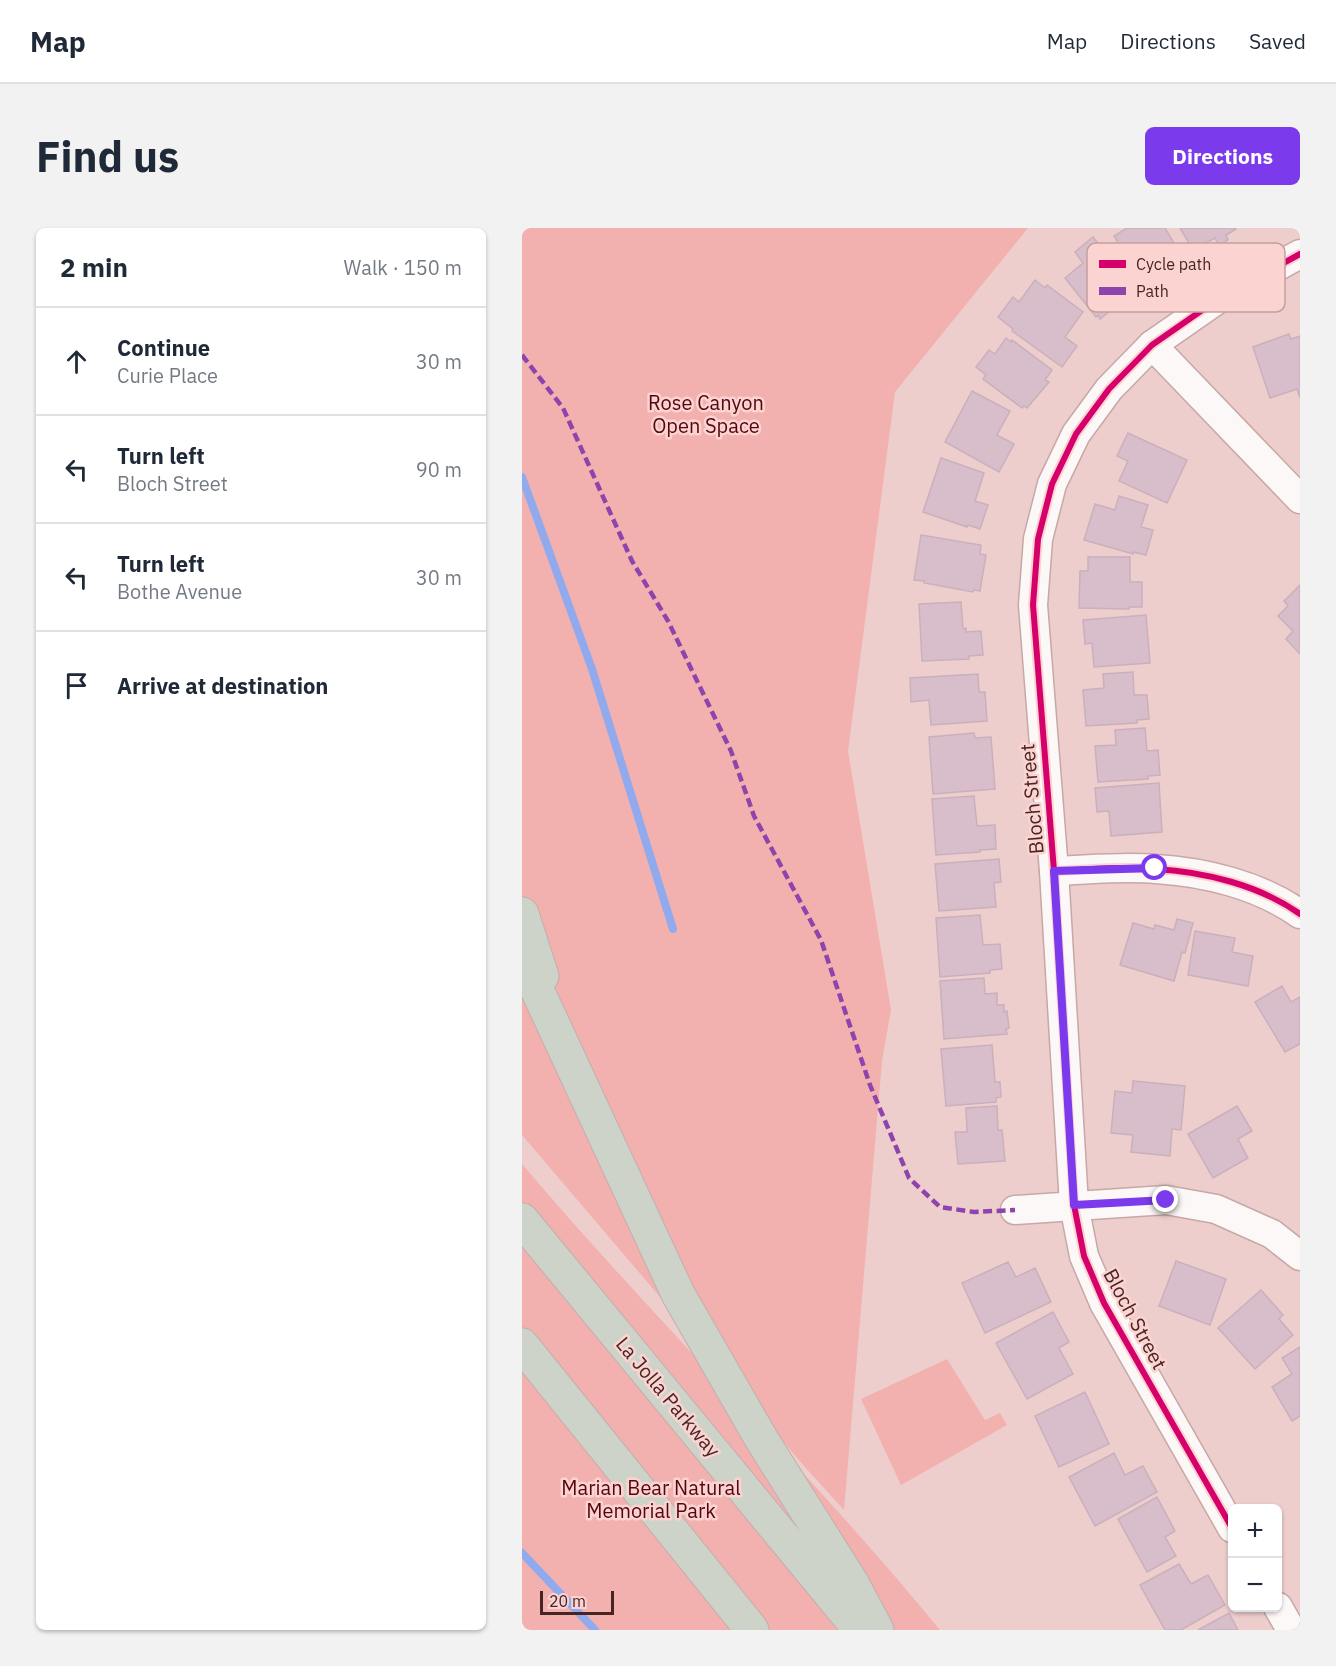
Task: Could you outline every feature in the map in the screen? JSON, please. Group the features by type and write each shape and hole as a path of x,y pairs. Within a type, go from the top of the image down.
{"highway":[{"path":"522,914 567,1055"},
{"path":"522,957 678,1294 762,1440 852,1583 877,1630"},
{"name":"La Jolla Parkway","path":"522,1220 860,1630"},
{"path":"522,1345 752,1630"}],"street":[{"name":"Bloch Street","path":"1285,262 1300,254"},
{"name":"Bloch Street","path":"1199,312 1152,345 1109,389 1076,434 1052,484 1038,539 1033,605 1054,871 1074,1205 1084,1256 1104,1303 1228,1519"},
{"path":"1152,345 1300,499"},
{"path":"1054,871 1155,868 1204,875 1245,886 1290,906 1300,914"},
{"path":"1015,1210 1166,1200 1216,1209 1272,1234 1300,1256"},
{"path":"1281,1612 1291,1630"}],"green space":[{"name":"Rose Canyon Open Space","path":"522,228 1028,228 895,392 848,751 891,1010 882,1061 844,1510 522,1135"},
{"name":"Marian Bear Natural Memorial Park","path":"522,1164 573,1223 838,1512 940,1630 522,1630"},
{"path":"947,1359 985,1420 1000,1413 1007,1425 901,1485 861,1399"}],"building":[{"path":"1127,228 1165,228 1174,243 1118,243 1114,236"},
{"path":"1180,228 1236,229 1226,235 1228,240 1223,243 1218,243 1215,238 1206,243 1189,243"},
{"path":"1093,237 1098,243 1087,243 1087,306 1065,278 1083,263 1075,252"},
{"path":"1035,280 1045,288 1047,285 1083,312 1065,337 1077,346 1062,367 1012,331 1013,329 998,317 1013,297 1019,302"},
{"path":"1092,312 1109,312 1100,319 1098,315 1096,317"},
{"path":"1289,334 1291,339 1300,336 1300,398 1297,389 1270,398 1253,347"},
{"path":"1006,338 1052,370 1045,380 1049,382 1027,408 1024,406 1022,408 983,379 986,375 976,367 989,350 995,354"},
{"path":"972,391 1010,411 997,435 1014,444 999,472 945,442"},
{"path":"1128,433 1187,460 1167,503 1119,481 1128,461 1117,456"},
{"path":"941,458 984,473 975,501 988,505 980,529 923,512"},
{"path":"1119,496 1148,505 1141,527 1153,530 1146,555 1133,552 1133,554 1084,540 1095,504 1115,510"},
{"path":"921,535 981,545 980,554 986,555 980,591 974,590 973,592 914,580"},
{"path":"1088,557 1130,557 1130,582 1142,582 1142,607 1079,608 1080,571 1088,571"},
{"path":"1300,585 1300,654 1286,639 1293,631 1278,616 1288,606 1284,601"},
{"path":"961,602 963,629 966,628 966,632 981,631 983,655 969,656 969,659 922,661 919,604"},
{"path":"1146,615 1150,663 1094,667 1092,643 1085,644 1083,620"},
{"path":"1133,672 1134,695 1147,695 1149,719 1137,720 1137,723 1086,726 1083,690 1104,688 1103,674"},
{"path":"978,674 979,692 985,692 987,721 931,725 929,700 911,702 910,678"},
{"path":"1145,728 1147,751 1158,750 1160,775 1148,776 1148,779 1098,782 1095,746 1116,745 1115,730"},
{"path":"974,733 975,738 991,737 995,789 933,794 929,737"},
{"path":"1159,783 1162,832 1111,836 1109,811 1097,812 1095,788"},
{"path":"974,796 977,826 995,825 996,849 936,855 932,799"},
{"path":"999,859 1001,882 994,883 996,907 939,911 935,864"},
{"path":"980,915 983,945 1000,944 1002,969 990,970 990,973 940,977 936,918"},
{"path":"1177,919 1193,923 1174,981 1120,965 1133,923 1154,929 1155,925 1174,930"},
{"path":"1195,931 1235,938 1232,952 1253,956 1248,986 1188,975"},
{"path":"984,978 985,994 997,993 997,1005 1004,1005 1004,1012 1007,1011 1009,1028 1006,1029 1007,1034 944,1039 940,981"},
{"path":"1282,986 1291,1002 1300,997 1300,1044 1285,1052 1255,1002"},
{"path":"992,1045 995,1082 1000,1082 1001,1097 996,1098 996,1102 946,1106 941,1049"},
{"path":"1133,1081 1185,1086 1181,1130 1172,1129 1170,1156 1131,1152 1133,1135 1111,1133 1115,1091 1132,1093"},
{"path":"997,1106 998,1130 1002,1130 1005,1161 958,1164 955,1132 967,1132 966,1108"},
{"path":"1237,1106 1252,1131 1238,1139 1248,1158 1213,1178 1188,1134"},
{"path":"1176,1261 1226,1279 1210,1325 1159,1306"},
{"path":"1008,1262 1016,1277 1035,1268 1051,1302 985,1333 962,1283"},
{"path":"1261,1290 1283,1315 1279,1319 1293,1335 1255,1369 1218,1328"},
{"path":"1053,1312 1069,1342 1059,1348 1073,1374 1027,1399 996,1343"},
{"path":"1300,1347 1300,1416 1292,1421 1272,1387 1292,1374 1282,1358"},
{"path":"1085,1392 1109,1444 1059,1467 1035,1416"},
{"path":"1114,1453 1125,1475 1143,1466 1157,1492 1095,1526 1069,1477"},
{"path":"1157,1497 1175,1531 1165,1537 1176,1556 1147,1572 1118,1519"},
{"path":"1179,1564 1191,1584 1208,1575 1225,1605 1181,1630 1165,1630 1140,1585"},
{"path":"1229,1613 1238,1630 1198,1630"}],"waterway":[{"path":"522,477 592,669 673,929"},
{"path":"522,1553 595,1630"}],"marked path":[{"path":"522,355 563,408 632,561 668,621 731,751 754,816 821,940 870,1085 909,1178 940,1207 974,1212 1015,1210"}],"cycle path":[{"path":"1285,262 1300,254"},
{"path":"1199,312 1152,345 1109,389 1076,434 1052,484 1038,539 1033,605 1054,871 1074,1205 1084,1256 1104,1303 1228,1521"},
{"path":"1054,871 1130,868 1193,873 1249,888 1267,895 1300,914"}],"route":[{"path":"1155,868 1054,871 1074,1205 1166,1200"}]}
